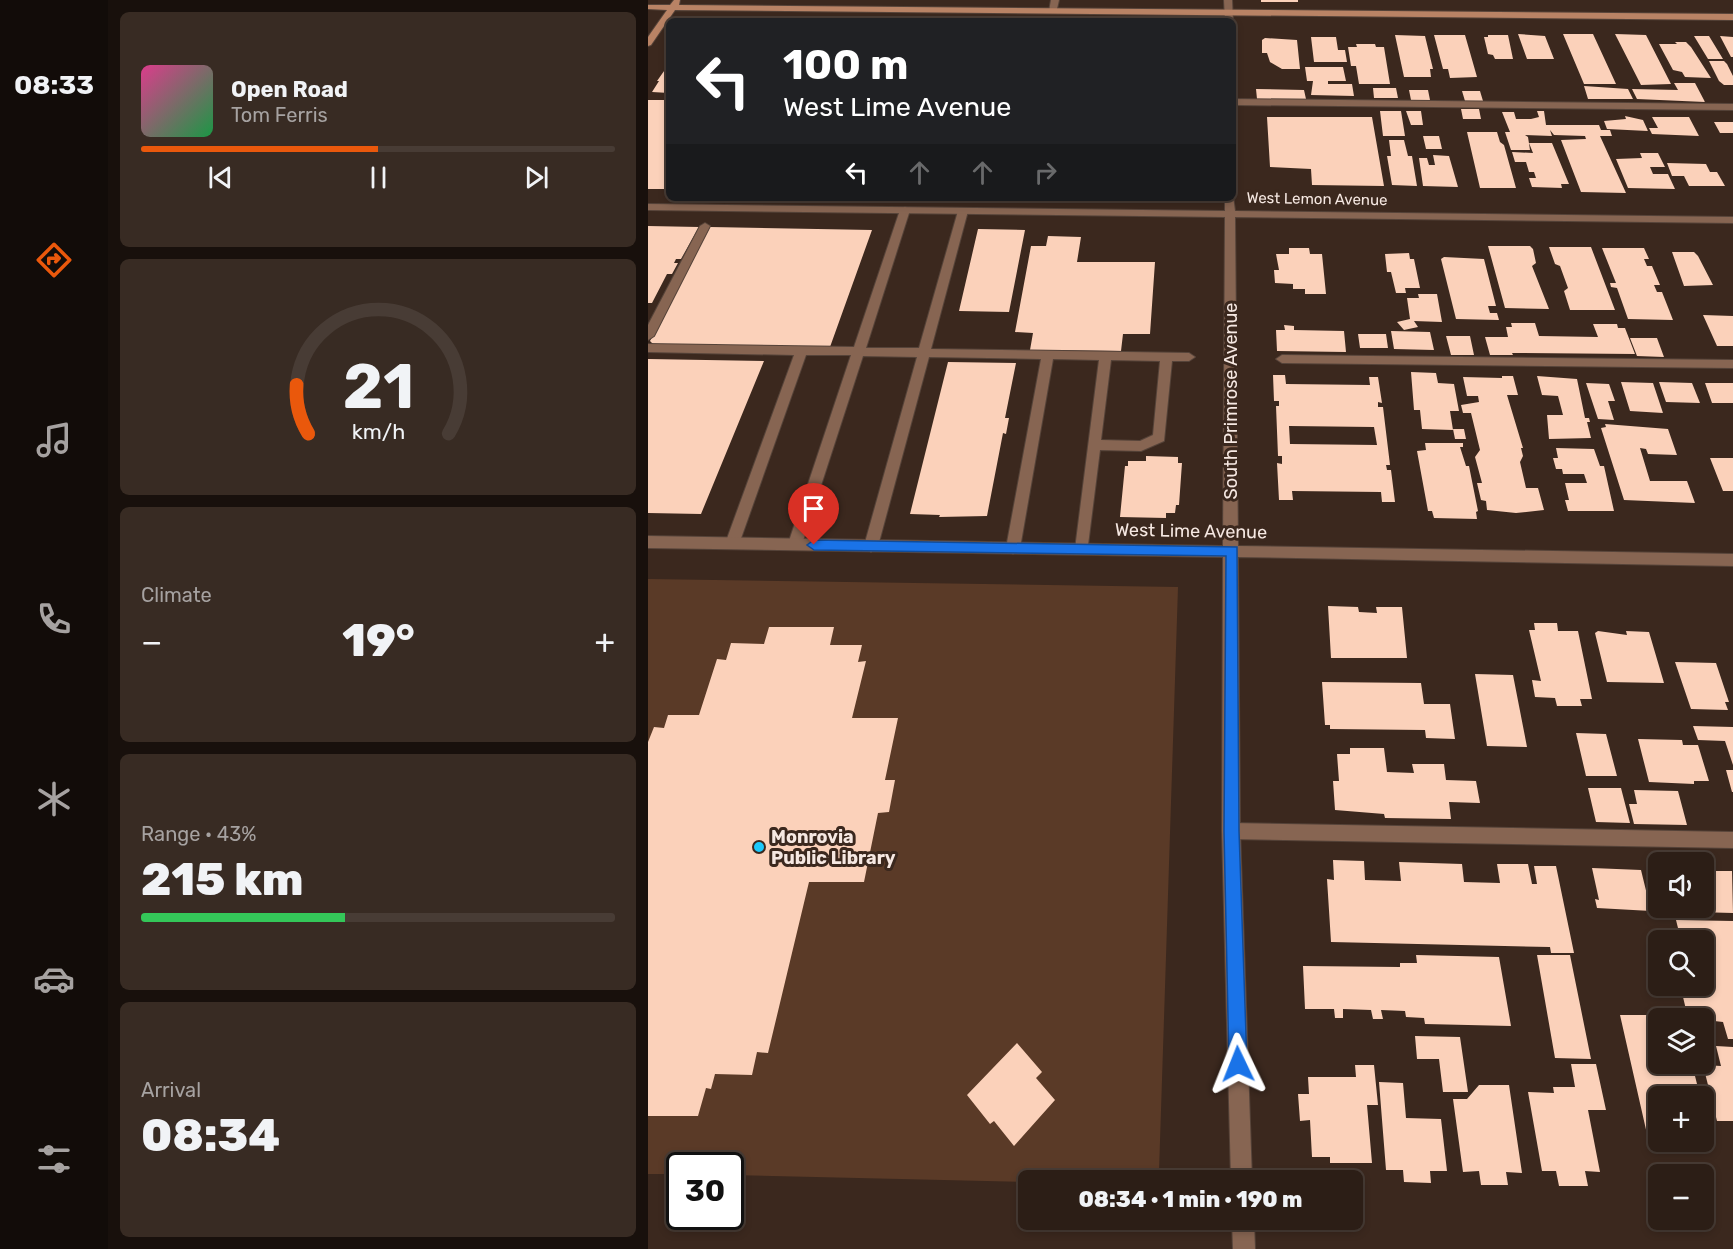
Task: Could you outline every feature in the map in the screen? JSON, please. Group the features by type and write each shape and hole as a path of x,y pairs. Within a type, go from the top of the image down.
{"street":[{"path":"1053,11 1055,0"},
{"path":"1228,0 1229,17"},
{"path":"648,43 675,4"},
{"path":"648,7 675,4 1053,11 1229,17 1733,18"},
{"path":"1236,102 1733,107"},
{"name":"West Lemon Avenue","path":"648,207 963,211 1230,206 1733,219"},
{"name":"South Primrose Avenue","path":"1230,206 1231,831 1242,1170"},
{"path":"795,544 905,210"},
{"path":"871,546 963,211"},
{"path":"648,336 705,226"},
{"path":"648,348 1189,357"},
{"path":"732,544 801,351"},
{"path":"1013,548 1048,355"},
{"path":"1082,549 1105,356"},
{"path":"1095,445 1142,446 1159,438 1166,357"},
{"path":"1282,359 1733,364"},
{"name":"West Lime Avenue","path":"648,542 1733,560"},
{"path":"1231,831 1733,840"},
{"path":"1243,1230 1244,1249"}],"shaded area":[{"path":"648,579 1178,587 1159,1170 1018,1170 1018,1182 744,1175 744,1152 666,1152 666,1174 648,1174"}],"building":[{"path":"1261,0 1298,0 1298,2 1261,2"},
{"path":"1518,34 1545,36 1554,59 1527,59"},
{"path":"1563,34 1593,34 1616,84 1584,84"},
{"path":"1615,34 1646,35 1671,84 1641,85"},
{"path":"1395,35 1425,36 1433,69 1430,69 1431,77 1404,77"},
{"path":"1434,35 1465,35 1477,77 1450,78 1448,69 1443,69"},
{"path":"1508,35 1513,59 1495,59 1493,55 1488,54 1484,37"},
{"path":"1694,36 1709,36 1723,59 1708,59"},
{"path":"1720,36 1733,37 1733,57 1731,57"},
{"path":"1311,37 1336,37 1338,50 1345,50 1347,62 1314,62"},
{"path":"1265,38 1297,40 1300,69 1282,69 1270,62 1267,53 1262,53 1262,40"},
{"path":"1675,42 1686,42 1691,47 1711,78 1685,77 1682,72 1673,70 1659,44 1677,44"},
{"path":"1356,44 1375,44 1376,47 1384,47 1390,84 1359,84 1356,66 1351,66 1348,47 1357,47"},
{"path":"1709,61 1724,61 1727,64 1733,76 1733,85 1724,85 1719,81"},
{"path":"1305,67 1343,67 1346,81 1328,81 1328,84 1352,84 1354,96 1311,95 1313,81 1307,81"},
{"path":"666,68 666,93 652,92 659,81 657,81"},
{"path":"1674,83 1695,83 1705,102 1637,99 1632,89 1678,90"},
{"path":"1584,86 1628,89 1633,99 1588,99"},
{"path":"1373,88 1396,88 1398,98 1374,98"},
{"path":"1256,89 1304,90 1306,99 1257,99"},
{"path":"1409,90 1428,90 1430,100 1411,100"},
{"path":"1462,91 1480,91 1483,101 1465,101"},
{"path":"648,100 666,100 666,189 648,189"},
{"path":"1461,109 1479,109 1481,119 1463,119"},
{"path":"1380,111 1401,111 1405,136 1383,136"},
{"path":"1406,111 1421,111 1423,125 1411,125"},
{"path":"1537,111 1544,111 1546,125 1599,125 1601,130 1610,130 1612,136 1600,136 1626,193 1581,192 1561,140 1586,139 1585,136 1554,135 1550,130 1552,136 1525,135 1528,137 1530,150 1511,150 1505,132 1510,132 1502,112 1514,112 1516,119 1531,119 1539,117"},
{"path":"1625,116 1643,120 1648,131 1607,129 1604,121 1626,119"},
{"path":"1267,117 1372,117 1384,186 1312,185 1311,169 1270,167"},
{"path":"1652,117 1689,117 1699,136 1652,134 1649,128 1658,128"},
{"path":"1714,122 1733,122 1733,133 1720,133"},
{"path":"1467,132 1497,132 1500,142 1504,145 1516,188 1480,188"},
{"path":"1423,136 1439,136 1442,149 1426,149"},
{"path":"1389,140 1404,140 1408,156 1412,156 1417,186 1392,185 1387,156 1391,156"},
{"path":"1529,143 1552,143 1569,184 1561,184 1562,188 1532,187 1529,178 1536,178 1534,172 1529,172 1526,162 1515,162 1512,152 1533,153"},
{"path":"1640,153 1658,153 1665,167 1650,167 1653,174 1668,174 1675,189 1628,188 1616,159 1642,158"},
{"path":"1433,155 1449,156 1458,187 1423,186 1419,158 1427,158 1429,165 1435,165"},
{"path":"1667,163 1706,164 1710,172 1717,172 1725,186 1689,186 1684,176 1672,176"},
{"path":"648,226 699,227 681,259 676,259 674,263 678,263 672,274 667,274 652,303 648,303"},
{"path":"710,227 872,230 830,347 654,345 650,341"},
{"path":"978,229 1025,230 1009,312 959,311"},
{"path":"1048,236 1081,237 1077,262 1155,262 1150,334 1123,334 1121,351 1030,350 1033,333 1015,332 1031,246 1046,246"},
{"path":"1488,246 1530,246 1533,249 1536,263 1532,266 1549,309 1505,308"},
{"path":"1549,247 1591,247 1615,310 1570,310 1564,291 1568,288 1560,266 1555,264"},
{"path":"1289,248 1309,248 1310,254 1322,254 1326,294 1305,294 1305,289 1293,289 1293,284 1275,283 1274,270 1279,270 1276,254 1289,254"},
{"path":"1602,248 1644,248 1649,259 1644,259 1647,266 1652,266 1660,285 1654,285 1657,292 1662,292 1673,320 1628,319 1617,288 1611,287 1610,283 1616,283"},
{"path":"1672,252 1694,252 1713,285 1684,286"},
{"path":"1409,253 1410,259 1414,259 1420,288 1405,288 1406,293 1396,293 1391,272 1387,272 1385,254"},
{"path":"1444,257 1484,259 1496,306 1488,306 1490,313 1497,313 1499,320 1456,319 1441,259"},
{"path":"1418,294 1437,294 1442,322 1414,321 1418,327 1404,330 1397,322 1410,319 1407,298 1419,298"},
{"path":"1703,315 1733,316 1733,346 1717,346"},
{"path":"1511,323 1535,323 1539,336 1598,337 1593,324 1617,324 1618,328 1625,328 1635,354 1512,353 1513,355 1490,355 1485,337 1508,337 1506,327 1512,327"},
{"path":"1284,325 1294,326 1294,330 1344,331 1346,352 1277,351 1276,330 1285,330"},
{"path":"1391,331 1430,332 1434,350 1394,349"},
{"path":"1358,334 1386,334 1388,348 1360,348"},
{"path":"1446,336 1470,336 1474,355 1451,355"},
{"path":"1630,338 1657,338 1664,357 1637,356"},
{"path":"648,359 764,361 701,514 648,513"},
{"path":"948,362 1016,363 1005,418 1009,418 1006,434 1003,433 987,516 939,517 940,515 910,514"},
{"path":"1411,372 1436,373 1438,383 1454,384 1459,411 1450,411 1453,430 1422,429 1420,410 1414,410"},
{"path":"1273,375 1285,375 1286,384 1370,385 1369,377 1378,377 1382,403 1378,402 1378,407 1383,407 1390,465 1386,465 1387,470 1391,470 1395,502 1382,502 1381,492 1292,491 1293,500 1279,500 1277,463 1282,464 1282,456 1278,456 1276,406 1279,406 1279,401 1274,401","holes":["1289,426 1374,427 1377,445 1290,444"]},
{"path":"1502,376 1513,376 1518,395 1507,395 1523,448 1521,448 1523,456 1520,462 1526,488 1538,488 1544,510 1516,513 1487,510 1486,501 1481,500 1477,483 1482,483 1475,457 1480,450 1471,413 1463,413 1461,405 1479,402 1478,396 1467,396 1463,377 1502,378"},
{"path":"1537,376 1577,379 1585,418 1589,418 1590,422 1587,422 1591,438 1549,439 1547,415 1563,415 1558,396 1542,395"},
{"path":"1621,382 1653,383 1663,413 1630,411"},
{"path":"1659,382 1692,383 1700,403 1666,402"},
{"path":"1586,383 1609,384 1615,401 1608,401 1614,420 1598,419"},
{"path":"1705,383 1733,383 1733,403 1712,403"},
{"path":"1605,424 1668,429 1677,455 1648,454 1646,449 1640,448 1650,481 1687,481 1695,503 1624,500 1601,428 1606,427"},
{"path":"1453,429 1464,429 1466,439 1455,439"},
{"path":"1425,443 1463,443 1463,447 1460,447 1466,466 1469,466 1478,511 1476,512 1477,519 1434,518 1432,511 1428,511 1417,451 1426,450"},
{"path":"1556,448 1594,449 1600,466 1604,466 1614,511 1568,511 1565,500 1569,500 1565,483 1587,483 1584,474 1563,474 1562,469 1556,469 1553,458 1558,458"},
{"path":"1146,456 1178,457 1178,463 1182,463 1179,505 1176,505 1175,513 1166,513 1166,518 1120,517 1125,466 1128,466 1128,461 1146,461"},
{"path":"1710,458 1733,458 1733,491 1723,491"},
{"path":"1328,606 1358,607 1359,612 1377,613 1376,607 1402,607 1407,658 1331,658"},
{"path":"1534,623 1557,623 1558,631 1578,631 1592,699 1580,699 1582,706 1557,706 1555,698 1535,697 1532,680 1541,681 1529,630 1535,630"},
{"name":"Monrovia Public Library","path":"769,627 834,627 830,645 862,645 858,662 866,661 852,718 898,718 885,780 895,780 889,812 878,813 864,882 809,882 768,1053 757,1052 752,1075 715,1074 711,1089 706,1088 698,1116 648,1116 648,742 654,727 664,728 668,715 699,715 717,659 726,660 731,643 764,644"},
{"path":"1598,631 1627,635 1626,631 1649,632 1664,683 1607,682 1595,633"},
{"path":"1675,662 1716,663 1729,702 1725,702 1728,710 1691,709"},
{"path":"1475,674 1513,675 1527,747 1487,746"},
{"path":"1322,682 1421,683 1424,704 1450,704 1455,739 1426,738 1425,730 1330,729 1330,725 1325,725"},
{"path":"1693,726 1733,727 1733,765 1725,741 1698,740"},
{"path":"1576,733 1606,734 1617,776 1586,776"},
{"path":"1638,739 1682,740 1683,745 1698,745 1709,781 1694,781 1694,784 1649,782"},
{"path":"1350,748 1384,748 1387,772 1414,773 1412,764 1444,764 1446,780 1476,781 1480,803 1449,802 1451,819 1385,818 1384,814 1335,810 1333,781 1339,781 1337,754 1350,754"},
{"path":"1726,770 1733,770 1733,792 1732,792"},
{"path":"1588,788 1621,788 1630,823 1596,822"},
{"path":"1634,790 1678,791 1687,825 1634,824 1629,804 1637,804"},
{"path":"1333,860 1364,861 1365,880 1401,881 1399,862 1462,864 1464,882 1500,883 1497,864 1528,864 1532,884 1537,884 1534,866 1556,866 1574,953 1551,953 1550,947 1331,942 1327,879 1334,880"},
{"path":"1592,868 1641,870 1648,899 1648,911 1597,908 1595,899 1599,900"},
{"path":"1714,871 1732,871 1733,913 1714,912"},
{"path":"1676,920 1733,921 1733,1039 1728,1039 1723,1022 1714,1021 1714,1008 1686,1008 1683,997 1714,996 1714,930 1678,930"},
{"path":"1416,955 1499,957 1511,1026 1425,1024 1424,1018 1406,1017 1405,1011 1381,1010 1383,1019 1373,1019 1371,1010 1343,1009 1343,1018 1335,1018 1334,1009 1305,1009 1303,966 1400,967 1400,963 1417,963"},
{"path":"1537,955 1570,955 1591,1059 1555,1058"},
{"path":"1620,1015 1648,1015 1648,1074 1694,1074 1698,1086 1648,1086 1647,1134"},
{"path":"1415,1036 1460,1037 1468,1092 1443,1092 1439,1059 1417,1059"},
{"path":"1017,1043 1042,1072 1036,1078 1055,1100 1014,1146 994,1121 990,1124 967,1095"},
{"path":"1716,1046 1733,1047 1733,1121 1717,1121 1714,1109 1714,1086 1708,1086 1705,1074 1714,1074 1714,1066 1721,1066"},
{"path":"1571,1064 1596,1064 1606,1110 1588,1110 1600,1172 1585,1171 1588,1186 1559,1186 1556,1171 1542,1171 1528,1092 1554,1093 1553,1087 1575,1087"},
{"path":"1355,1065 1374,1065 1378,1105 1367,1105 1372,1163 1330,1163 1330,1157 1312,1157 1310,1120 1300,1121 1298,1094 1309,1094 1308,1077 1356,1077"},
{"path":"1379,1082 1403,1083 1406,1118 1441,1119 1447,1171 1430,1171 1431,1183 1404,1182 1403,1170 1386,1170"},
{"path":"1479,1085 1509,1085 1522,1173 1506,1172 1508,1185 1481,1185 1479,1171 1463,1172 1453,1099 1467,1099"}],"place":[{"name":"Monrovia Public Library","path":"759,847"}],"route":[{"path":"814,545 1232,551 1231,831 1238,1064"}]}
